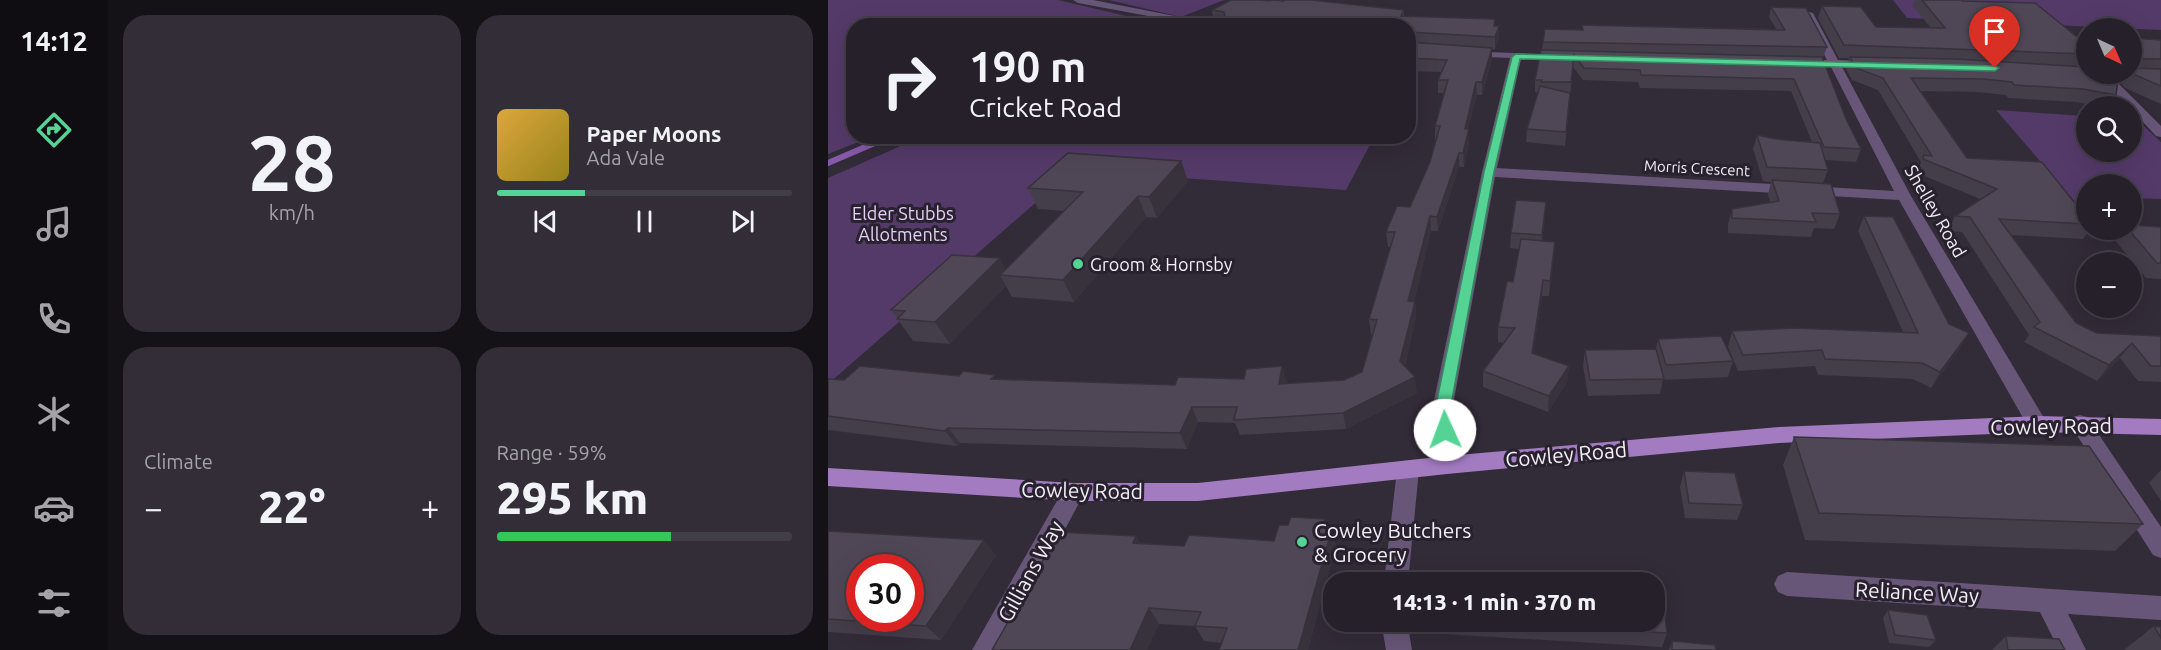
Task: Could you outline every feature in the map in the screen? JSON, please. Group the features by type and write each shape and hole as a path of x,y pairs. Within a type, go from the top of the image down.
{"main road":[{"name":"Cowley Road","path":"828,477 1074,492 1198,492 1448,465 1779,435 2080,423 2161,427"}],"street":[{"path":"1078,0 1173,18"},
{"name":"Shelley Road","path":"1808,13 1904,196 2037,424"},
{"path":"1452,52 1572,59"},
{"path":"1445,430 1443,405 1489,172 1516,57"},
{"path":"1786,63 1878,64"},
{"path":"2142,77 2161,78"},
{"path":"2112,84 2161,132"},
{"name":"Morris Crescent","path":"1489,172 1904,196"},
{"path":"2080,423 2161,547"},
{"path":"1397,572 1408,470"},
{"name":"Gillians Way","path":"985,650 1074,492"},
{"name":"Reliance Way","path":"1787,584 2161,608"},
{"path":"2048,600 2073,650"},
{"path":"1396,632 1399,650"}],"green space":[{"name":"Elder Stubbs Allotments","path":"828,0 1058,0 1135,18 846,18 846,144 853,144 828,154"},
{"path":"1109,0 1224,0 1181,17"},
{"path":"1893,0 2161,0 2161,30 2142,29 2142,18 2076,18 2076,26 1907,18"},
{"path":"1996,110 2076,115 2076,162 2142,162 2142,125 2161,142 2161,199 2142,198 2142,174 2076,174 2076,203"},
{"name":"Elder Stubbs Allotments","path":"905,144 1370,144 1346,190 1073,170 828,384 828,178"}],"building":[{"path":"1231,0 1311,0 1404,10 1401,16 1495,19 1494,26 1499,26 1495,37 1416,32 1416,18 1192,18 1225,16 1224,12 1212,10"},
{"path":"1922,0 2035,3 2076,36 2076,54 1844,45 1822,6 1861,7 1876,27 1945,28"},
{"path":"1771,7 1806,8 1827,47 1543,42 1545,29 1583,30 1582,25 1785,30"},
{"path":"2142,39 2161,40 2161,59 2142,59"},
{"path":"1416,43 1492,48 1482,82 1476,82 1465,129 1469,129 1463,153 1459,153 1437,217 1430,216 1408,301 1415,302 1400,361 1415,377 1343,413 1234,420 1237,407 1192,407 1180,433 948,428 945,431 828,416 828,379 844,380 860,366 959,376 963,371 995,375 991,379 1175,385 1178,377 1244,379 1246,369 1282,366 1279,384 1344,380 1362,372 1377,320 1369,319 1395,232 1386,232 1397,206 1410,207 1430,162 1440,126 1435,126 1448,80 1438,80 1447,60 1416,58"},
{"path":"1541,50 1822,57 1846,119 1861,149 1824,147 1794,79 1641,75 1640,70 1584,68 1574,55 1571,82 1541,82 1542,80 1535,80"},
{"path":"1850,57 1956,59 2076,66 2076,84 2117,84 2116,95 2083,89 2014,85 2012,82 1984,79 1911,78 1967,158 2042,162 2076,204 2076,223 1999,219 2076,323 2097,333 2161,336 2161,366 2151,366 2132,343 2109,365 2034,327 2040,322 1970,217 1955,216 1997,189 1923,159 1924,155 1932,156 1883,78 1856,68"},
{"path":"2142,68 2161,69 2161,86 2142,78"},
{"path":"1540,86 1570,93 1566,132 1527,129"},
{"path":"1757,135 1820,143 1828,170 1767,167"},
{"path":"1068,153 1181,161 1149,197 1138,196 1063,280 1000,275 1083,192 1028,188"},
{"path":"1772,180 1831,184 1840,214 1812,213 1816,222 1732,218 1732,209 1779,201"},
{"path":"1516,200 1546,202 1542,235 1511,233"},
{"path":"1864,216 1893,217 1949,324 1969,333 1940,372 1922,363 1825,359 1822,350 1743,355 1732,331 1795,328 1918,333"},
{"path":"2142,226 2161,227 2161,263 2157,263 2137,240 2142,240"},
{"path":"1521,239 1555,242 1550,281 1543,280 1532,353 1569,366 1549,396 1483,371 1515,328 1498,327 1507,281 1513,282"},
{"path":"952,255 1000,258 935,322 897,319 905,311 891,310"},
{"path":"1721,336 1733,361 1666,365 1658,339"},
{"path":"1656,349 1664,379 1590,380 1585,350"},
{"path":"1794,437 2089,446 2143,524 1819,513"},
{"path":"1684,471 1735,473 1743,505 1689,503"},
{"path":"1291,517 1325,519 1322,527 1332,528 1298,650 1219,650 1227,628 1195,626 1201,612 1149,608 1130,650 992,650 1059,532 1136,536 1133,543 1184,546 1189,535 1274,541 1279,525 1288,525"},
{"path":"828,531 984,540 926,626 924,626 924,554 846,554 846,620 828,619"},
{"path":"1888,610 1927,615 1936,640 1895,635"},
{"path":"1665,617 1667,633 1650,632 1665,632"},
{"path":"2154,626 2161,627 2161,638"},
{"path":"2006,636 2059,639 2065,650 2008,650"},
{"path":"1672,641 1715,645 1716,650 1672,650"}],"waterway":[{"path":"828,163 872,144"}],"place":[{"name":"Groom & Hornsby","path":"1078,264"},
{"name":"Cowley Butchers & Grocery","path":"1302,542"}],"route":[{"path":"1445,430 1443,405 1489,172 1516,57 1995,68"}]}
